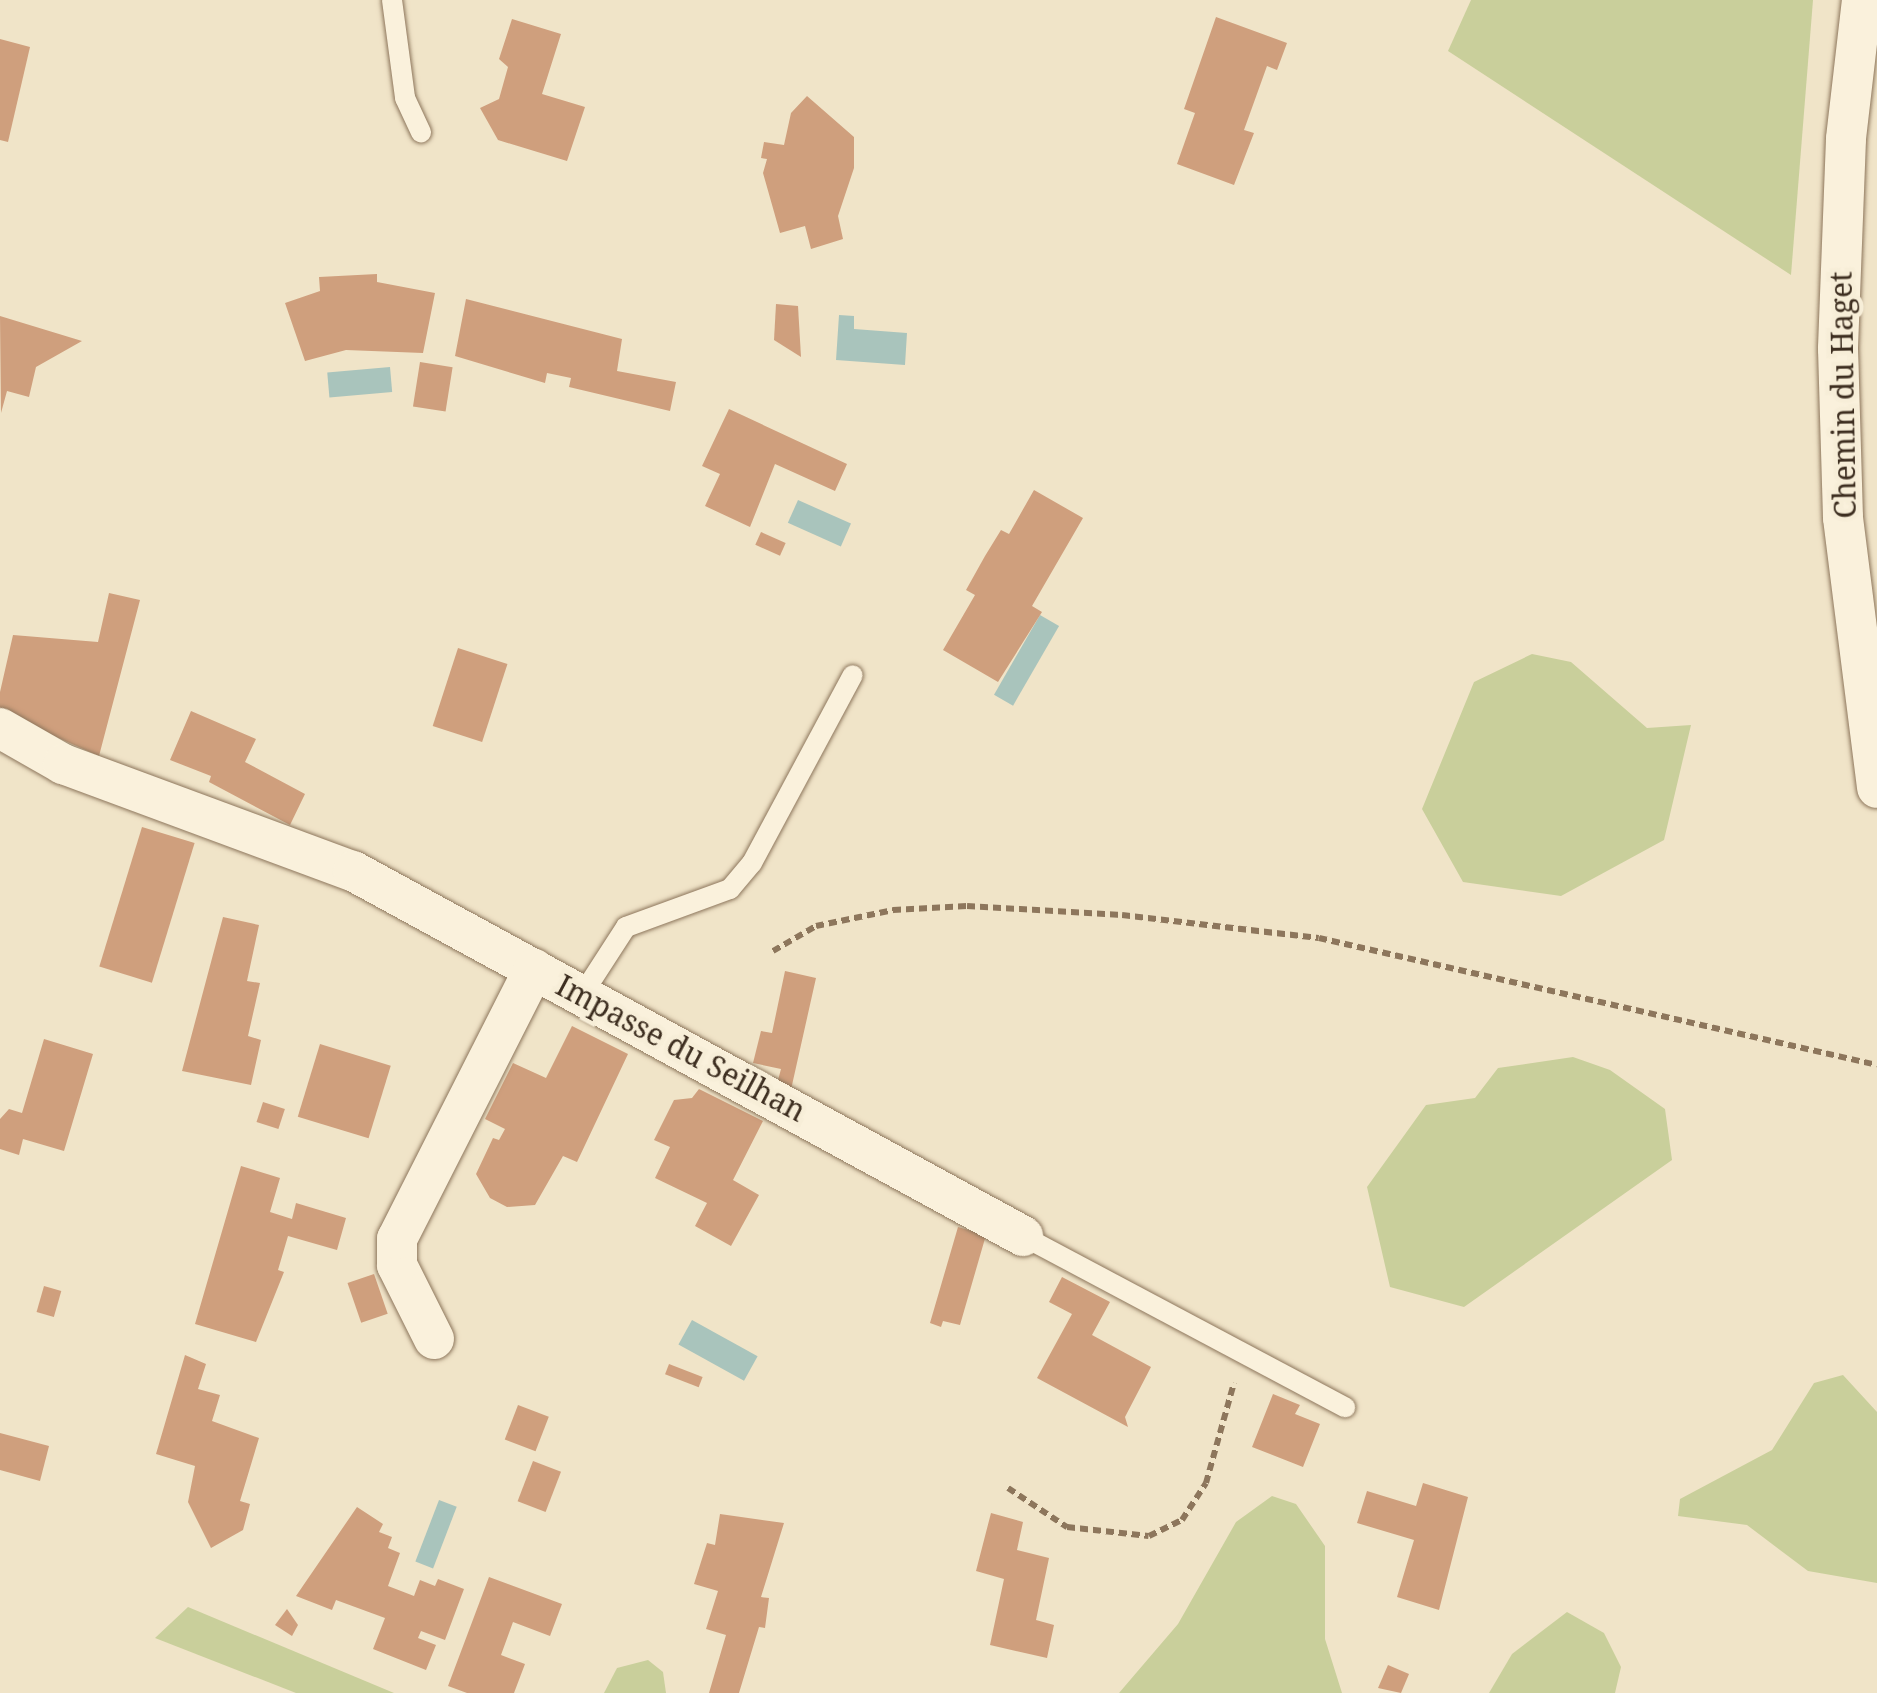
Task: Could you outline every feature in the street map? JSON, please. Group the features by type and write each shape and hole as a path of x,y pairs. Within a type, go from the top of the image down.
{"street":[{"name":"Chemin du Haget","path":"1862,0 1846,139 1838,349 1843,518 1877,788"},
{"name":"Impasse du Seilhan","path":"0,728 63,764 354,871 1023,1236"},
{"path":"434,1340 397,1265 397,1239 534,969"}],"lane":[{"path":"392,0 405,98 420,132"},
{"path":"582,995 626,926 730,889 752,863 852,675"},
{"name":"Impasse du Seilhan","path":"1023,1236 1345,1408"}],"path":[{"path":"773,951 816,926 893,910 967,906 1122,914 1357,946 1877,1065"},
{"path":"1008,1488 1067,1527 1109,1536 1149,1536 1182,1520 1206,1483 1242,1353"}],"green space":[{"path":"1471,0 1813,0 1791,275 1448,51"},
{"path":"1532,654 1571,662 1647,728 1691,725 1664,840 1561,896 1463,882 1422,809 1474,682"},
{"path":"1573,1057 1610,1070 1665,1109 1672,1160 1464,1307 1390,1287 1367,1187 1426,1105 1475,1098 1498,1068"},
{"path":"1843,1375 1877,1412 1877,1583 1808,1571 1747,1525 1678,1516 1680,1499 1772,1450 1814,1383"},
{"path":"1272,1496 1296,1504 1325,1546 1325,1639 1342,1693 1119,1693 1178,1624 1236,1522"},
{"path":"188,1607 394,1693 296,1693 155,1638"},
{"path":"1567,1612 1604,1633 1621,1667 1615,1693 1489,1693 1512,1654"},
{"path":"648,1660 663,1672 666,1693 604,1693 617,1668"}],"water":[{"path":"839,315 854,316 854,329 907,333 905,365 836,360"},
{"path":"390,367 392,392 329,397 327,372"},
{"path":"798,500 851,524 841,546 788,523"},
{"path":"1040,615 1059,626 1013,706 994,695"},
{"path":"692,1320 758,1356 744,1381 678,1344"},
{"path":"439,1500 457,1507 433,1568 415,1562"}],"building":[{"path":"1216,17 1287,43 1277,70 1267,66 1244,130 1254,133 1234,185 1177,164 1195,113 1184,109"},
{"path":"512,19 561,34 542,94 585,107 567,161 498,140 480,108 499,99 508,67 499,59"},
{"path":"0,39 30,47 8,142 0,140"},
{"path":"807,96 854,137 854,168 838,216 843,239 811,249 805,226 780,233 763,173 767,159 761,158 764,142 784,145 791,113"},
{"path":"377,274 377,282 435,293 423,353 346,350 305,361 285,303 320,291 319,277"},
{"path":"466,299 622,339 617,371 676,382 670,411 569,387 571,378 547,373 545,383 455,356"},
{"path":"776,304 798,306 801,357 774,340"},
{"path":"0,316 82,341 36,367 29,397 7,391 1,413"},
{"path":"420,362 453,367 446,412 413,406"},
{"path":"729,409 847,464 835,491 775,464 750,527 705,506 720,474 702,466"},
{"path":"1034,490 1083,518 1032,606 1042,612 998,682 943,650 975,595 966,590 985,556 1001,530 1009,534"},
{"path":"761,532 786,543 780,556 755,545"},
{"path":"109,593 140,600 99,756 0,712 0,692 13,635 98,642"},
{"path":"458,648 507,664 482,742 433,726"},
{"path":"191,711 256,739 245,762 305,794 290,825 209,782 211,776 170,760"},
{"path":"142,827 195,843 152,983 99,967"},
{"path":"223,917 259,925 247,981 260,983 248,1036 261,1040 251,1085 182,1071"},
{"path":"785,971 816,978 788,1103 774,1095 781,1069 753,1063 761,1031 772,1033"},
{"path":"572,1026 628,1054 577,1162 563,1156 535,1205 507,1207 490,1198 476,1174 493,1138 499,1140 505,1129 485,1119 513,1063 546,1078"},
{"path":"44,1039 93,1054 64,1151 23,1139 19,1155 0,1149 0,1119 9,1109 22,1113"},
{"path":"320,1044 391,1066 369,1138 298,1117"},
{"path":"699,1089 763,1121 733,1180 759,1195 731,1246 695,1226 707,1203 655,1178 670,1147 654,1140 674,1100 692,1098"},
{"path":"263,1102 285,1109 278,1129 257,1122"},
{"path":"241,1166 280,1178 270,1212 292,1219 296,1203 346,1218 337,1250 288,1236 278,1270 284,1272 256,1342 195,1324"},
{"path":"958,1227 986,1235 960,1325 943,1321 941,1327 930,1323"},
{"path":"374,1274 388,1314 361,1323 348,1283"},
{"path":"1062,1277 1110,1302 1092,1335 1151,1367 1125,1417 1128,1427 1037,1378 1072,1314 1049,1302"},
{"path":"44,1286 61,1291 54,1317 37,1312"},
{"path":"185,1355 206,1364 198,1389 220,1395 212,1421 259,1438 240,1501 250,1504 243,1530 211,1548 188,1502 195,1466 156,1454"},
{"path":"669,1364 703,1377 699,1387 665,1374"},
{"path":"1273,1394 1300,1405 1295,1414 1320,1424 1303,1467 1252,1447"},
{"path":"518,1405 549,1417 536,1451 505,1440"},
{"path":"0,1433 49,1446 40,1481 0,1470"},
{"path":"533,1461 561,1472 546,1512 518,1501"},
{"path":"1423,1483 1468,1497 1439,1610 1397,1597 1414,1540 1357,1523 1367,1491 1416,1506"},
{"path":"357,1507 383,1524 379,1532 392,1537 388,1548 400,1553 388,1586 414,1596 420,1580 435,1586 438,1579 464,1589 445,1640 421,1631 418,1638 436,1645 426,1670 373,1649 385,1618 336,1600 332,1610 296,1596"},
{"path":"991,1513 1023,1522 1017,1550 1049,1558 1036,1620 1054,1625 1047,1658 990,1645 1004,1579 976,1571"},
{"path":"720,1514 784,1523 761,1597 769,1598 765,1628 759,1627 739,1693 709,1693 726,1635 706,1629 718,1591 694,1584 707,1543 715,1545"},
{"path":"489,1577 562,1604 550,1636 513,1622 501,1655 525,1664 514,1693 467,1693 448,1686"},
{"path":"287,1609 298,1625 292,1636 275,1625"},
{"path":"1388,1665 1409,1674 1401,1693 1378,1688"}]}
